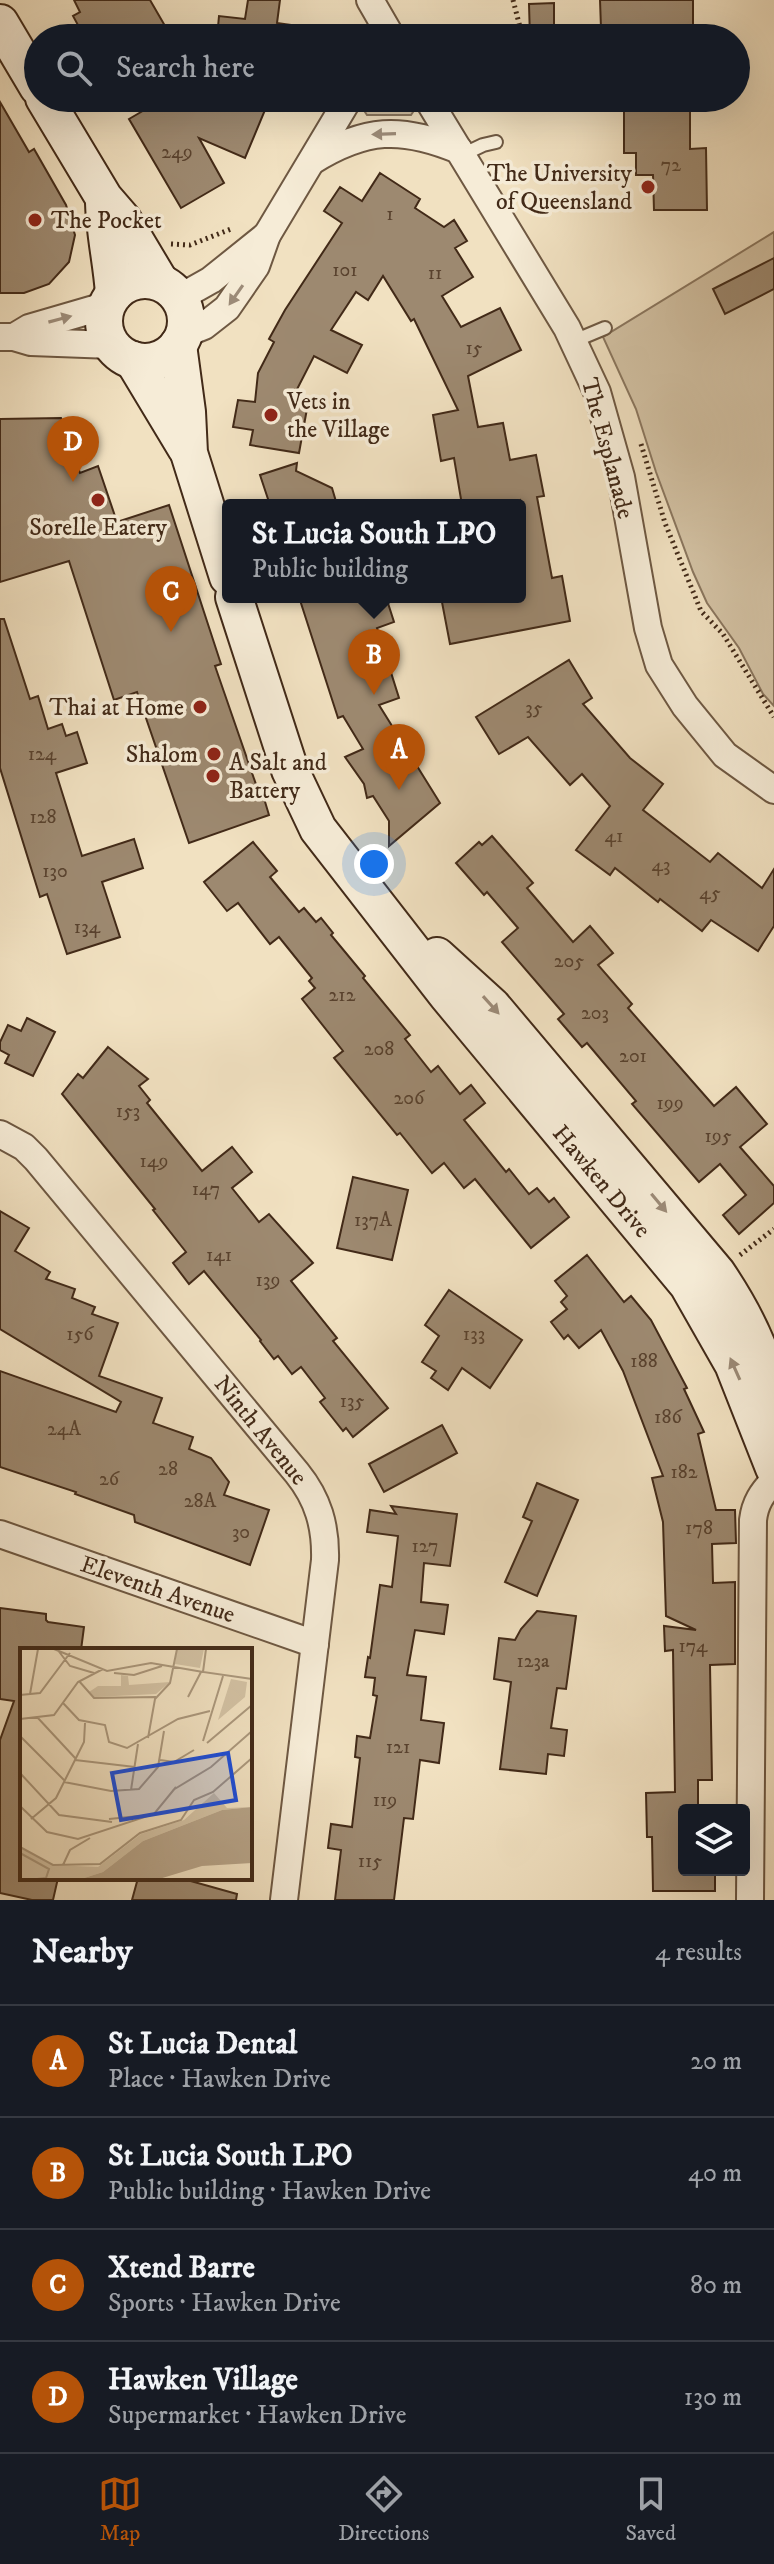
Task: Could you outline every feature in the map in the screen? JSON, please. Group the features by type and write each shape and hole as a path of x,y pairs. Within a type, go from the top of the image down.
{"main road":[{"path":"0,23 24,63"},
{"path":"52,112 104,198 123,220 170,290 186,322 181,340 189,453 222,558"},
{"path":"104,198 104,224 112,264 111,299 104,318 106,332 189,453"},
{"path":"111,299 124,286 135,281 148,280 170,290"},
{"path":"122,352 145,362 158,360 169,354 181,340"},
{"name":"Hawken Drive","path":"236,603 280,742 306,807 324,838 447,995 688,1285 733,1364 774,1468"},
{"name":"Hawken Drive","path":"389,918 485,998 717,1273 753,1335 771,1390 774,1410"}],"street":[{"path":"375,1 384,24"},
{"path":"181,340 227,308 256,266 267,235 341,112"},
{"name":"The Esplanade","path":"435,112 574,341 597,392 621,477 648,628 659,665 685,706 725,755 774,790"},
{"path":"311,161 351,140 380,133 423,137 460,153"},
{"path":"170,290 211,280 267,235"},
{"path":"7,337 111,299"},
{"path":"7,337 122,352"},
{"name":"Ninth Avenue","path":"0,1134 24,1147 36,1159 307,1486 319,1510 325,1538 284,1900"},
{"path":"750,1900 753,1520 760,1496 774,1480"},
{"name":"Eleventh Avenue","path":"0,1534 315,1644"}],"lane":[{"path":"460,153 496,142"},
{"path":"574,341 605,328"}],"path":[{"path":"513,0 519,24"},
{"path":"162,243 190,245 231,229"},
{"path":"640,441 665,523 701,611 723,634 774,717"},
{"path":"730,1263 774,1229"}],"shaded area":[{"path":"365,112 413,112 411,115 367,115"},
{"path":"774,232 774,706 763,694 739,648 707,603 656,472 636,409 603,337"}],"building":[{"path":"74,0 150,0 164,24 77,24 73,16 80,12"},
{"path":"248,0 280,0 277,23 284,24 218,24 219,16 245,19"},
{"path":"600,0 693,0 693,24 601,24"},
{"path":"554,3 554,24 530,24 529,4"},
{"name":"The Pocket","path":"0,102 29,152 34,149 66,205 75,235 69,262 49,284 24,293 0,293"},
{"path":"141,112 264,112 245,158 199,138 224,183 181,208 129,119"},
{"path":"624,112 690,112 690,149 706,148 707,210 654,210 653,175 636,175 636,153 624,153"},
{"path":"380,173 420,199 415,208 444,227 454,220 467,241 455,248 473,277 442,296 461,327 500,308 521,350 468,376 478,427 503,423 510,460 536,455 544,496 537,497 552,578 562,576 570,621 450,644 442,603 526,603 526,499 461,499 454,458 441,461 433,415 458,410 414,319 411,321 383,276 368,300 356,292 331,330 362,345 347,373 314,356 291,401 308,403 299,453 250,445 253,430 233,427 238,400 255,402 258,373 274,342 269,339 342,223 324,211 340,187 362,201"},
{"path":"774,258 774,289 725,314 713,289"},
{"path":"61,418 80,473 98,466 117,522 169,505 221,664 215,666 269,815 189,843 137,692 114,700 69,561 0,582 0,419"},
{"path":"297,463 296,471 332,488 335,499 268,499 260,475"},
{"path":"301,603 388,603 394,622 377,628 399,698 379,705 440,803 389,846 389,821 373,796 367,798 364,784 345,757 363,749 343,716 338,718"},
{"path":"0,619 4,619 30,699 38,696 48,729 62,724 66,736 77,732 87,763 56,773 82,856 134,839 143,868 102,882 120,937 67,954 47,894 40,897 0,768"},
{"path":"569,660 592,698 583,704 630,758 663,784 643,810 710,862 718,853 762,888 774,869 774,926 758,951 711,920 702,931 615,868 610,875 576,850 610,806 582,774 570,785 528,737 499,754 476,717"},
{"path":"492,836 533,883 527,888 573,942 590,926 613,953 598,965 632,1004 628,1008 714,1106 736,1087 767,1124 740,1147 774,1186 774,1203 739,1234 723,1215 746,1195 720,1164 699,1182 632,1104 636,1101 587,1043 582,1047 558,1019 564,1014 502,942 518,928 487,892 484,895 456,863 479,842 482,845"},
{"path":"253,842 277,871 270,877 299,912 304,908 316,922 321,918 365,976 363,978 410,1035 405,1039 431,1072 438,1066 460,1094 471,1085 485,1103 464,1120 506,1172 509,1169 529,1194 537,1188 549,1202 554,1198 569,1217 531,1248 475,1179 464,1188 444,1163 432,1173 400,1133 397,1135 334,1058 343,1051 302,999 315,988 309,981 312,978 279,937 270,944 238,903 227,911 204,882"},
{"path":"27,1018 55,1032 33,1076 5,1063 9,1055 0,1050 0,1042 8,1025 21,1031"},
{"path":"108,1047 148,1079 139,1086 150,1100 147,1103 202,1171 232,1147 252,1172 232,1188 259,1222 269,1214 313,1263 291,1281 337,1338 333,1341 388,1408 353,1437 346,1428 343,1431 320,1402 325,1398 301,1367 292,1374 278,1356 274,1359 204,1271 189,1284 173,1263 186,1252 62,1094 78,1074 83,1078"},
{"path":"353,1177 408,1190 392,1260 337,1248"},
{"path":"0,1211 29,1228 15,1251 50,1272 46,1279 75,1289 72,1298 95,1307 92,1314 118,1323 99,1376 162,1398 153,1423 193,1437 189,1449 211,1458 229,1482 224,1495 269,1510 250,1565 135,1522 134,1515 76,1492 0,1467 0,1371 116,1412 121,1402 0,1329"},
{"path":"587,1255 624,1302 631,1296 651,1320 687,1388 684,1389 704,1432 698,1434 716,1510 735,1510 736,1543 712,1544 713,1583 735,1582 735,1664 710,1665 712,1780 698,1780 698,1804 678,1804 678,1876 715,1876 715,1891 653,1891 652,1837 647,1837 646,1793 675,1792 673,1650 665,1651 664,1626 696,1630 666,1616 663,1522 652,1478 663,1476 623,1371 601,1330 579,1348 568,1335 564,1339 551,1322 567,1309 561,1302 567,1296 555,1281"},
{"path":"449,1290 522,1340 490,1388 462,1368 448,1390 431,1378 436,1371 422,1362 439,1336 425,1325"},
{"path":"442,1425 457,1453 384,1492 369,1464"},
{"path":"537,1483 578,1500 537,1596 505,1582 532,1521 523,1517"},
{"path":"391,1506 457,1514 450,1566 424,1563 421,1602 448,1605 444,1634 415,1630 407,1675 426,1677 421,1720 444,1723 439,1763 420,1760 413,1819 404,1818 394,1900 335,1900 341,1850 328,1848 331,1824 352,1827 360,1758 355,1757 357,1736 370,1738 377,1696 373,1695 375,1678 365,1677 368,1657 380,1585 392,1587 398,1536 367,1532 370,1510 396,1514"},
{"path":"0,1608 46,1614 48,1622 84,1627 81,1648 20,1648 20,1880 58,1880 53,1900 32,1900 0,1893 0,1740 14,1701 0,1699"},
{"path":"537,1611 576,1616 566,1689 557,1688 551,1728 567,1730 564,1756 548,1754 546,1774 500,1769 511,1682 494,1679 499,1638 515,1640"},
{"path":"137,1880 187,1880 237,1894 236,1900 132,1900"}],"place":[{"name":"The University of Queensland","path":"648,187"},
{"name":"The Pocket","path":"35,220"},
{"name":"Vets in the Village","path":"271,415"},
{"name":"Hawken Village","path":"73,482"},
{"name":"Sorelle Eatery","path":"98,500"},
{"name":"Xtend Barre","path":"171,632"},
{"name":"St Lucia South LPO","path":"374,695"},
{"name":"Thai at Home","path":"200,707"},
{"name":"Shalom","path":"214,754"},
{"name":"A Salt and Battery","path":"213,776"},
{"name":"St Lucia Dental","path":"399,790"}]}
